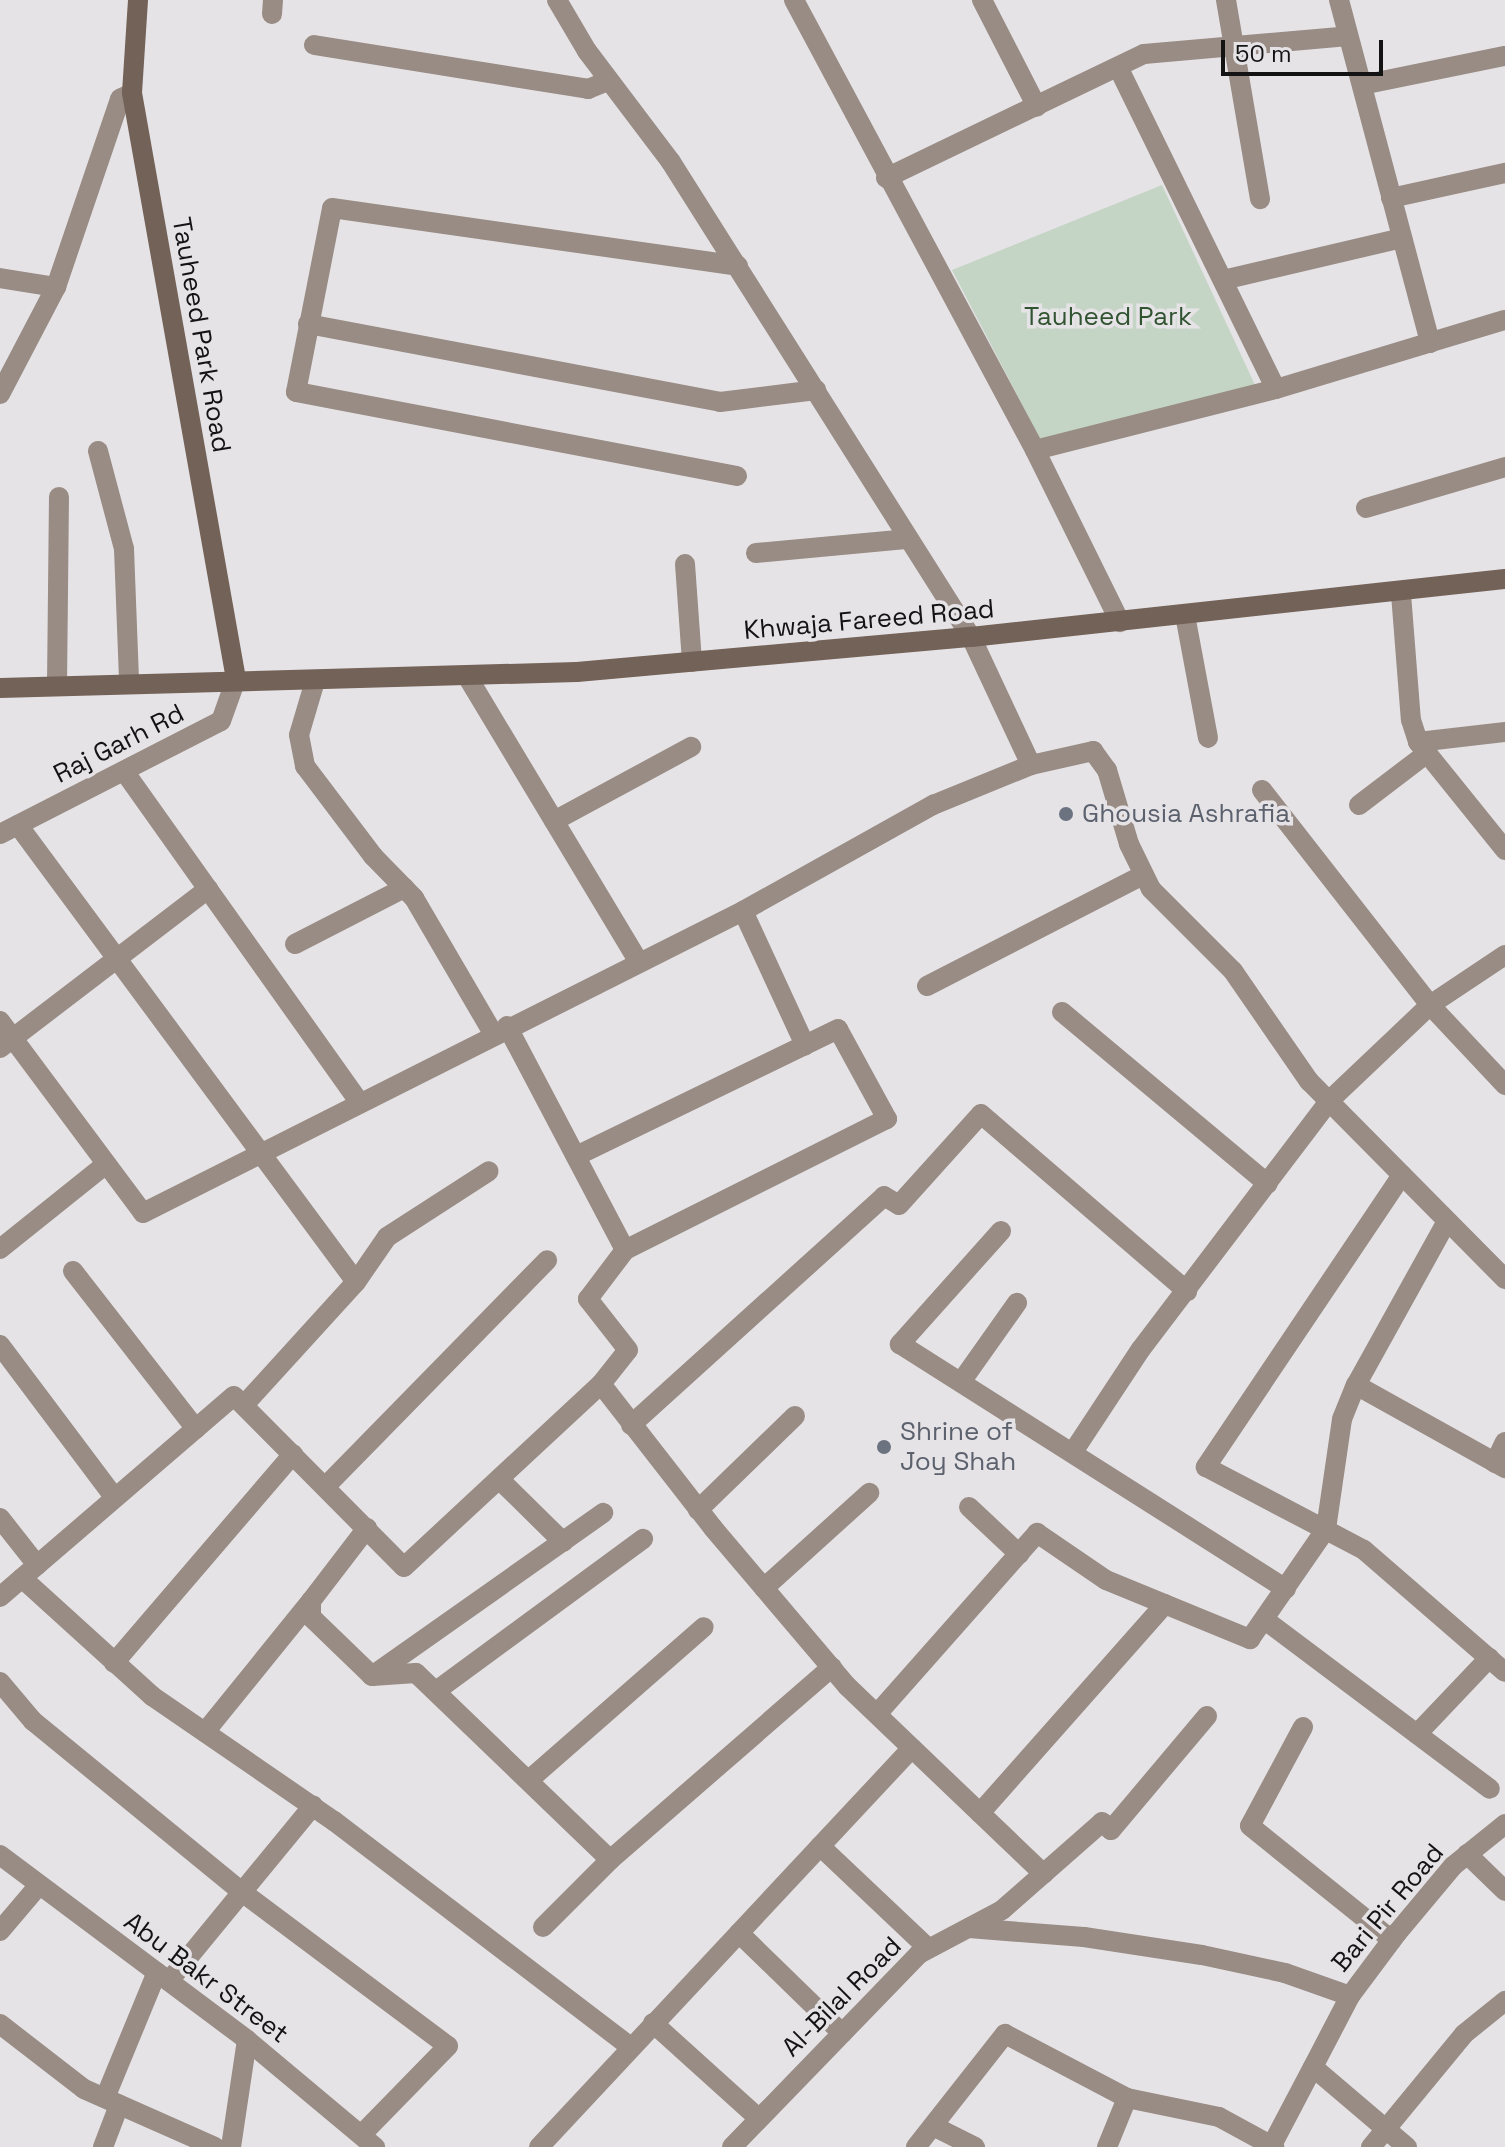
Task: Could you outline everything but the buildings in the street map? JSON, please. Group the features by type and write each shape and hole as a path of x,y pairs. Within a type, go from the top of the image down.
{"main road":[{"name":"Tauheed Park Road","path":"138,0 132,93 236,679"},
{"name":"Khwaja Fareed Road","path":"0,688 236,679 315,681 467,676 692,662 1401,594 1505,579"}],"street":[{"path":"794,0 886,178 1035,450 1120,622"},
{"path":"982,0 1037,107"},
{"path":"1226,0 1237,46 1260,199"},
{"path":"1339,0 1430,343"},
{"path":"566,3 608,81 671,162 971,637 1031,765"},
{"path":"886,178 1119,69 1144,54 1348,36"},
{"path":"314,45 588,89 608,81"},
{"path":"1362,85 1505,56"},
{"path":"1119,69 1276,389"},
{"path":"0,394 56,287 120,99 132,93"},
{"path":"1391,198 1505,173"},
{"path":"737,476 296,392 332,208 738,266"},
{"path":"1223,280 1402,238"},
{"path":"0,278 56,287"},
{"path":"1035,450 1276,389 1505,320"},
{"path":"308,324 720,402 816,390"},
{"path":"98,451 124,549 129,682"},
{"path":"1366,508 1505,467"},
{"path":"57,686 59,497"},
{"path":"756,553 908,539"},
{"path":"685,564 692,662"},
{"path":"1401,594 1411,720 1422,748 1505,850"},
{"path":"1185,615 1208,738"},
{"path":"467,676 639,962"},
{"name":"Raj Garh Rd","path":"9,829 221,721 236,679"},
{"path":"315,681 299,735 305,766 404,888 500,1030 576,1156 625,1250"},
{"path":"1359,805 1422,748 1505,732"},
{"path":"554,821 691,747"},
{"path":"0,1021 6,1044 143,1213 260,1159 500,1030 743,911 933,805 1031,765 1093,751 1107,770 1141,876 1233,971 1329,1101 1505,1279"},
{"path":"124,771 360,1103"},
{"path":"1262,790 1430,1005 1505,1085"},
{"path":"9,829 116,960 260,1159 356,1282"},
{"path":"927,986 1141,876"},
{"path":"295,944 404,888"},
{"path":"6,1044 208,889"},
{"path":"743,911 805,1045"},
{"path":"1073,1452 1187,1291 1329,1101 1430,1005 1505,955"},
{"path":"1062,1012 1268,1184"},
{"path":"0,1597 234,1396 404,1567 601,1384 628,1350 588,1299 625,1250 887,1119 838,1029 576,1156"},
{"path":"631,1425 884,1196 899,1205 981,1114 1187,1291"},
{"path":"0,1249 106,1164"},
{"path":"244,1405 356,1282 387,1237 489,1171"},
{"path":"1402,1175 1206,1467 1364,1550 1497,1665 1417,1734"},
{"path":"877,1714 1037,1533 1106,1580 1250,1639 1326,1529 1342,1419 1356,1385 1447,1221"},
{"path":"1001,1231 900,1344 1286,1589"},
{"path":"326,1486 547,1260"},
{"path":"73,1271 196,1429"},
{"path":"961,1382 1017,1303"},
{"path":"0,1345 115,1498"},
{"path":"601,1384 698,1510 832,1667 1044,1874"},
{"path":"1356,1385 1500,1466 1505,1442"},
{"path":"698,1510 795,1416"},
{"path":"114,1663 293,1454"},
{"path":"499,1479 563,1542"},
{"path":"764,1588 869,1493"},
{"path":"969,1507 1019,1554"},
{"path":"372,1676 603,1513"},
{"path":"0,1518 29,1572 114,1663 205,1732 313,1806 631,2047"},
{"path":"205,1732 367,1528"},
{"path":"436,1691 643,1539"},
{"path":"311,1601 311,1617 372,1676 416,1673 610,1860"},
{"path":"980,1813 1165,1604"},
{"path":"1265,1620 1490,1789"},
{"path":"529,1780 704,1627"},
{"path":"543,1927 610,1860 832,1667"},
{"path":"0,1682 33,1721 242,1892 448,2046 368,2141"},
{"name":"Al-Bilal Road","path":"734,2146 758,2118 928,1948 1002,1910 1102,1822 1111,1830 1207,1716"},
{"path":"1303,1727 1250,1826 1392,1940"},
{"path":"539,2147 912,1748"},
{"path":"103,2147 112,2102 163,1977 242,1892 313,1806"},
{"name":"Bari Pir Road","path":"1273,2146 1350,1996 1392,1940 1467,1854 1505,1824"},
{"path":"820,1846 928,1948"},
{"path":"1467,1854 1505,1891"},
{"name":"Abu Bakr Street","path":"0,1855 247,2040 368,2141"},
{"path":"0,1931 39,1885"},
{"path":"967,1928 1084,1937 1202,1955 1285,1973 1350,1996"},
{"path":"739,1933 842,2033"},
{"path":"1371,2147 1384,2127 1464,2034 1505,2001"},
{"path":"653,2023 758,2118"},
{"path":"0,2024 84,2089 215,2147"},
{"path":"916,2147 1005,2034 1127,2098 1219,2117 1273,2146"},
{"path":"231,2147 247,2040"},
{"path":"1313,2067 1407,2147"},
{"path":"1107,2147 1127,2098"},
{"path":"933,2126 975,2147"}],"green space":[{"name":"Tauheed Park","path":"1162,185 1255,385 1040,439 952,270"}],"place":[{"name":"Ghousia Ashrafia","path":"1066,814"},
{"name":"Shrine of Joy Shah","path":"884,1447"}]}
